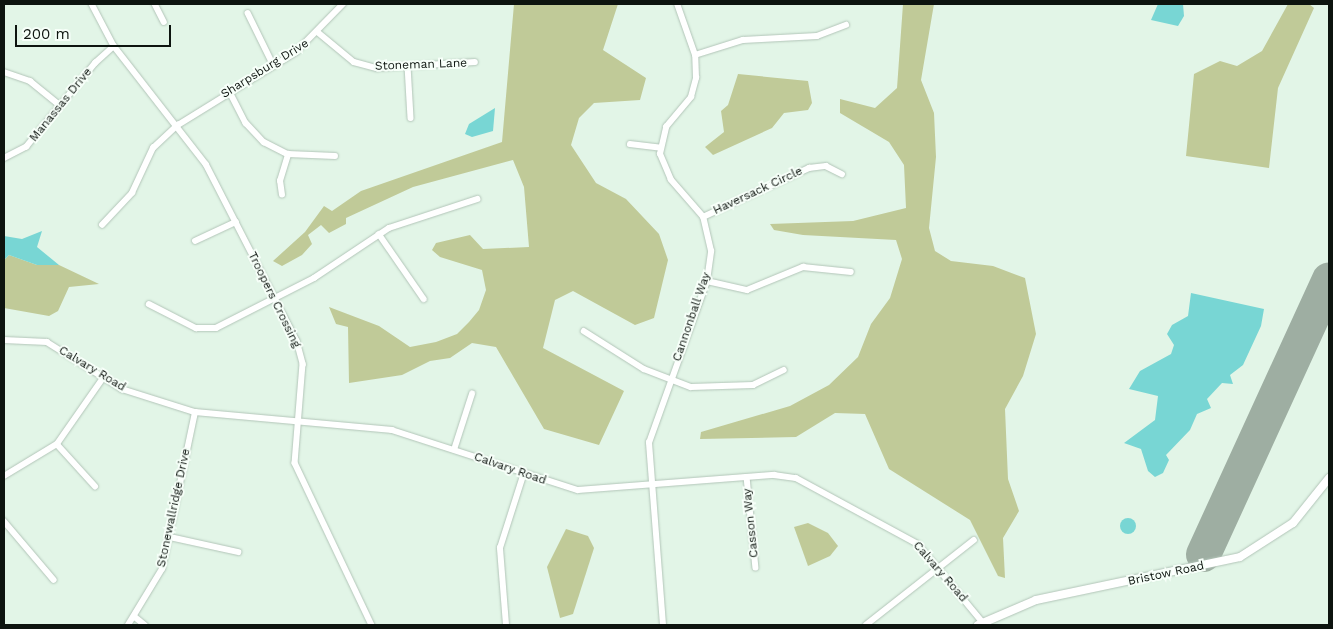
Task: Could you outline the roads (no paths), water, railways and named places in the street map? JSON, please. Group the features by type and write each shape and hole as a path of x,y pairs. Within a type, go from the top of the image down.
{"main road":[{"name":"Bristow Road","path":"982,624 1036,600 1240,557 1292,523 1329,478"}],"street":[{"name":"Troopers Crossing","path":"92,4 114,46 178,125 206,164 275,298 303,364 295,463 372,625"},
{"path":"155,4 164,22"},
{"name":"Sharpsburg Drive","path":"102,225 132,192 153,148 178,125 274,66 319,33 343,4"},
{"name":"Cannonball Way","path":"663,625 649,486 649,443 706,281 711,250 703,217 665,171 661,148 666,127 691,97 696,78 694,55 677,4"},
{"path":"248,13 274,66"},
{"path":"694,55 743,40 817,36 846,25"},
{"name":"Stoneman Lane","path":"319,33 354,62 377,68 475,62"},
{"name":"Manassas Drive","path":"4,158 26,147 60,105 114,46"},
{"path":"408,66 410,118"},
{"path":"4,72 30,81 60,105"},
{"path":"230,92 254,134 288,154 335,156"},
{"path":"630,144 661,148"},
{"path":"282,195 280,181 288,154"},
{"name":"Haversack Circle","path":"703,217 809,168 826,166 842,174"},
{"path":"149,304 196,328 207,329 275,298 378,234 477,199"},
{"path":"195,241 236,222"},
{"path":"378,234 424,299"},
{"path":"706,281 747,290 803,267 851,272"},
{"path":"584,331 644,368 671,379 717,389 753,384 784,370"},
{"name":"Calvary Road","path":"4,340 47,342 122,389 195,412 392,430 524,473 588,491 747,477 784,476 809,482 911,538 940,568 982,624"},
{"path":"4,476 57,444 103,378"},
{"path":"454,450 472,394"},
{"name":"Stonewallridge Drive","path":"128,625 135,617 156,582 170,536 195,412"},
{"path":"57,444 94,486"},
{"path":"506,625 500,548 524,473"},
{"name":"Casson Way","path":"747,477 756,568"},
{"path":"4,521 54,580"},
{"path":"170,536 238,552"},
{"path":"866,625 974,540"},
{"path":"135,617 146,625"}],"water":[{"path":"1158,4 1183,4 1184,16 1178,26 1151,20"},
{"path":"495,108 493,131 472,137 465,134 469,124"},
{"path":"42,231 37,247 59,265 37,265 9,255 4,260 4,236 22,239"},
{"path":"1191,293 1264,309 1261,326 1243,365 1230,375 1233,384 1222,383 1207,399 1211,408 1197,414 1190,430 1166,455 1169,460 1163,473 1155,477 1148,471 1141,449 1124,443 1155,420 1158,396 1129,389 1140,371 1171,354 1174,345 1167,334 1172,325 1188,316"},
{"path":"1128,518 1136,526 1128,534 1120,526"}]}
